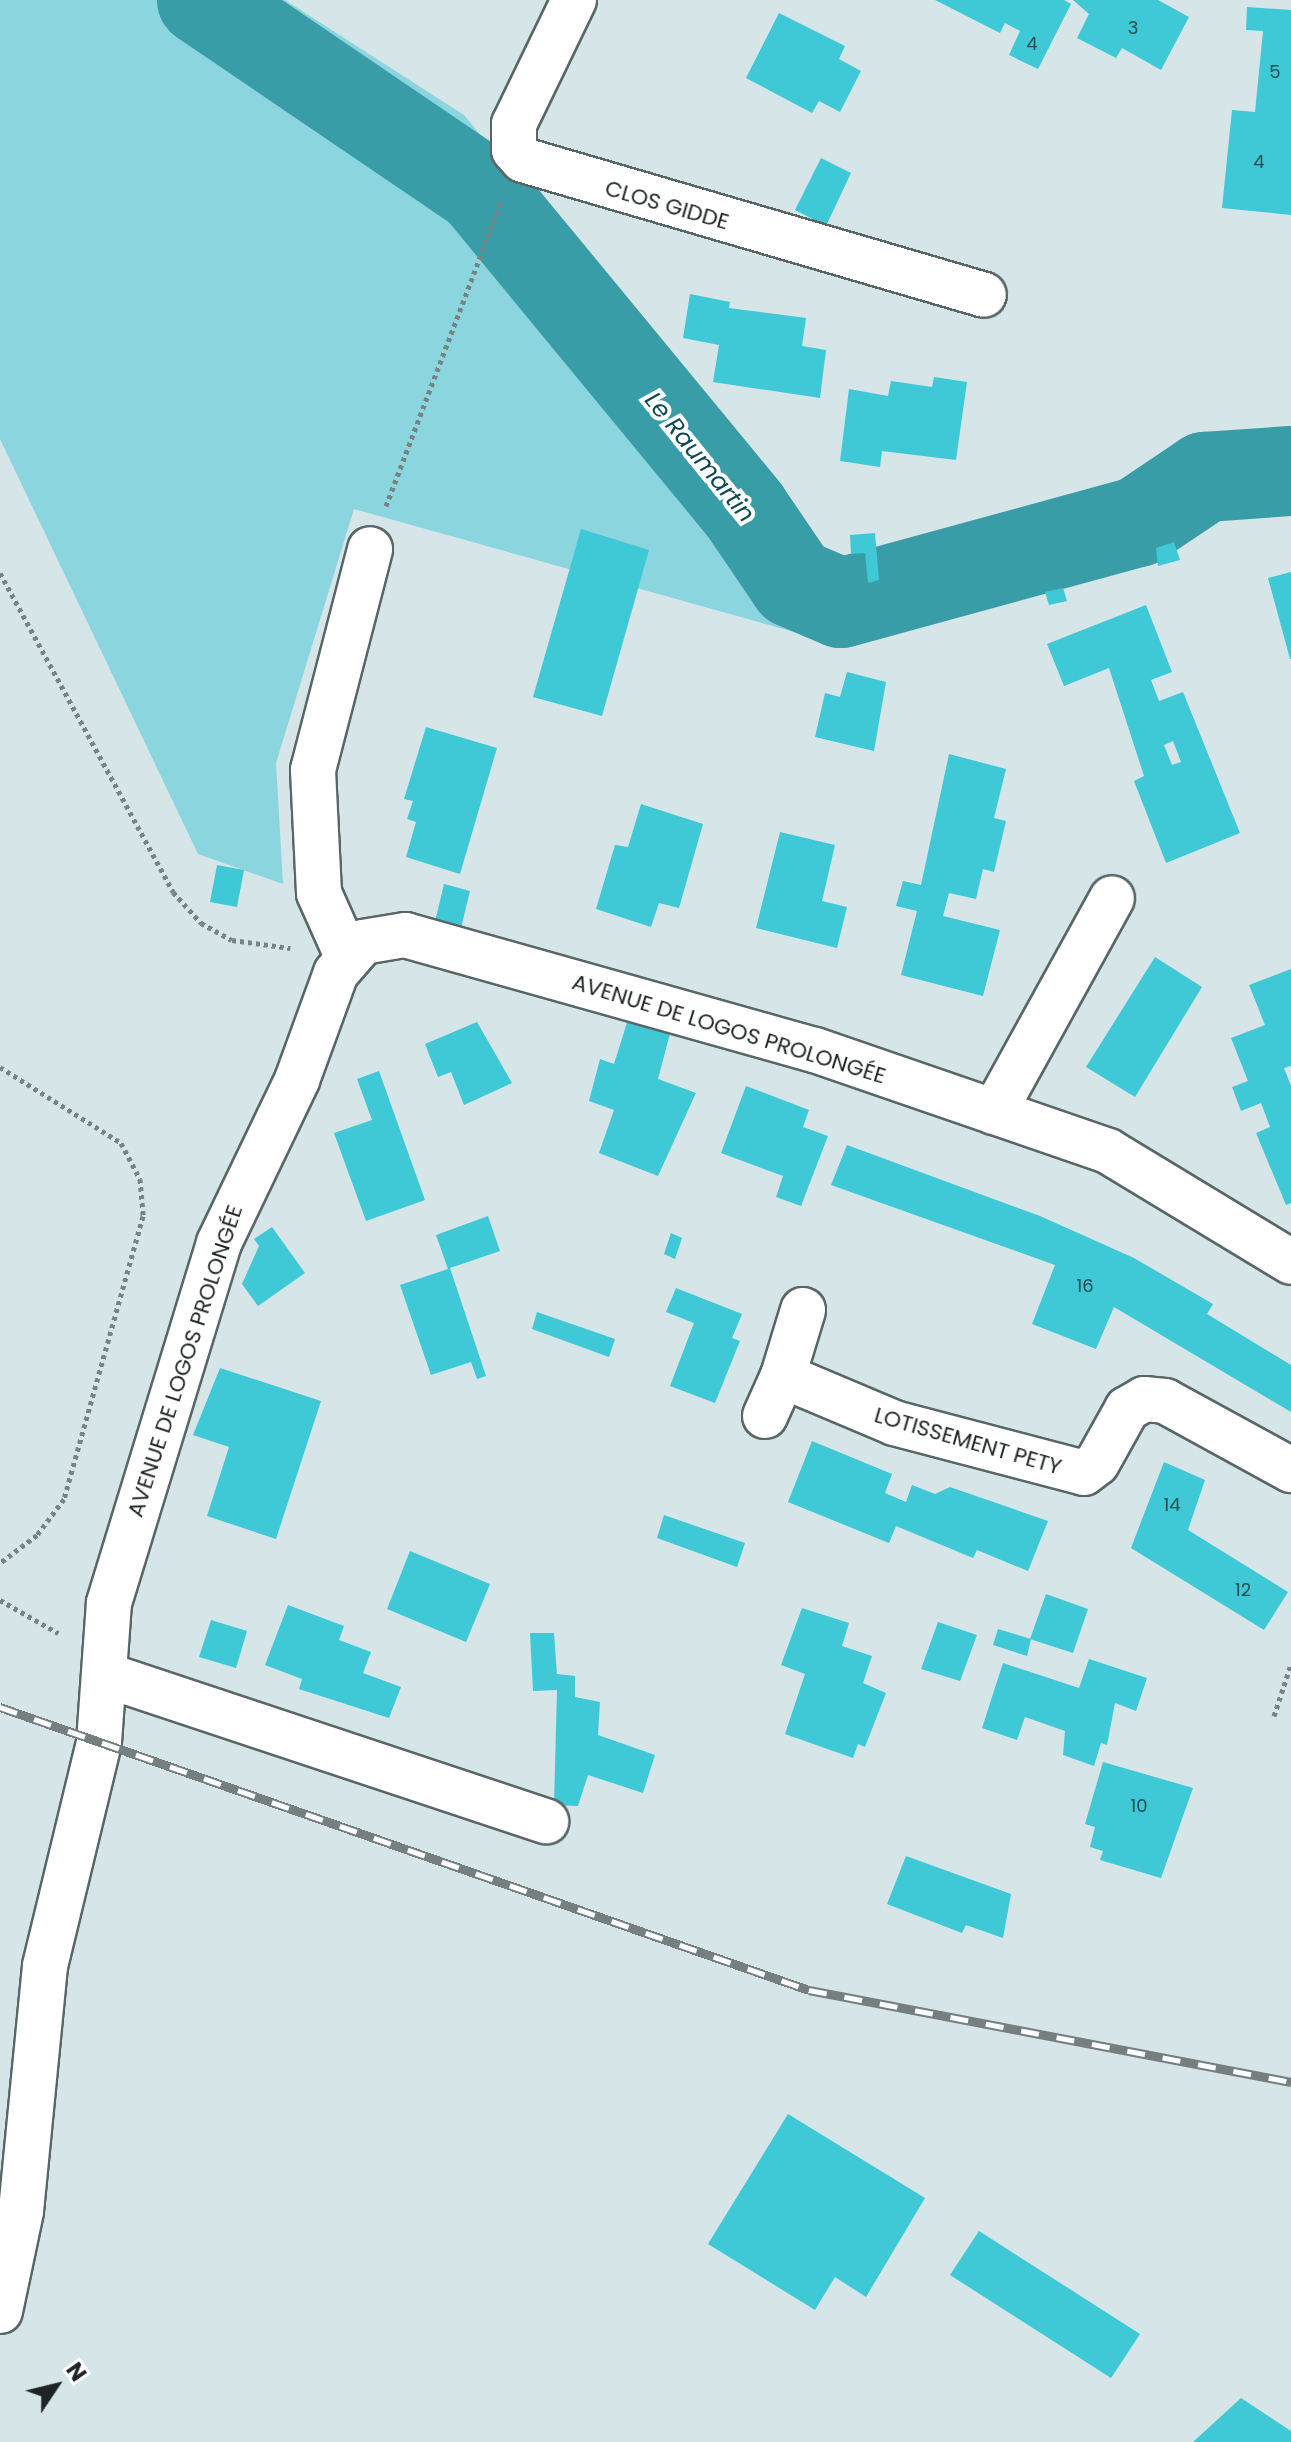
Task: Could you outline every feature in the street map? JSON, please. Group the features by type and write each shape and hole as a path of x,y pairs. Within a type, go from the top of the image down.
{"street":[{"name":"CLOS GIDDE","path":"574,0 514,124 514,150 523,160 984,295"},
{"path":"347,956 319,893 312,784 370,549"},
{"path":"994,1112 1112,898"},
{"name":"AVENUE DE LOGOS PROLONGÉE","path":"0,2311 21,2211 45,1966 99,1742 109,1603 219,1243 347,956 363,942 405,935 815,1050 1108,1151 1291,1262"},
{"path":"765,1416 783,1376 803,1310"},
{"name":"LOTISSEMENT PETY","path":"783,1376 894,1423 1069,1472 1097,1463 1127,1409 1144,1399 1165,1401 1291,1470"},
{"path":"106,1675 546,1821"}],"path":[{"path":"370,549 504,194"},
{"path":"0,573 173,892 201,923 232,940 347,956"},
{"path":"0,1067 84,1113 121,1143 140,1179 143,1216 64,1499 37,1535 0,1563"},
{"path":"1274,1716 1291,1664"}],"shaded area":[{"path":"0,0 285,0 464,115 840,575 830,642 354,509 276,763 283,884 198,854 0,439"}],"building":[{"path":"935,0 1064,0 1071,4 1038,69 1009,55 1020,31 1005,23 1000,33"},
{"path":"1073,0 1158,0 1189,17 1161,70 1122,48 1116,58 1077,38 1089,14"},
{"path":"1247,7 1291,10 1291,215 1222,208 1232,110 1255,112 1263,31 1246,30"},
{"path":"779,13 845,46 839,59 861,71 840,112 819,101 812,113 746,78"},
{"path":"821,158 851,173 826,226 795,210"},
{"path":"690,294 730,302 729,308 806,318 802,346 826,350 820,398 713,382 719,345 683,338"},
{"path":"934,377 967,382 956,460 882,451 880,467 840,461 849,389 888,396 891,381 932,387"},
{"path":"581,529 649,550 602,716 533,697"},
{"path":"875,533 879,580 868,583 865,553 851,554 850,535"},
{"path":"1174,542 1180,560 1158,566 1156,548"},
{"path":"1291,572 1291,659 1290,659 1268,578"},
{"path":"1063,588 1067,601 1049,605 1045,592"},
{"path":"1146,605 1172,672 1151,680 1159,701 1183,692 1240,833 1166,863 1134,781 1144,776 1109,668 1064,686 1047,644","holes":["1173,741 1181,762 1172,765 1164,745"]},
{"path":"847,672 886,682 874,751 815,737 825,693 840,697"},
{"path":"426,727 497,748 460,874 406,857 416,822 407,819 413,801 404,799"},
{"path":"949,754 1006,769 994,818 1006,821 994,872 983,869 976,899 949,893 943,916 1000,930 983,996 901,975 917,911 896,906 903,881 921,885"},
{"path":"641,804 703,824 679,908 659,903 651,927 596,909 615,845 628,847"},
{"path":"780,832 835,845 822,901 847,907 837,948 756,928"},
{"path":"217,865 244,870 237,907 210,902"},
{"path":"444,884 470,891 460,932 434,926"},
{"path":"1155,957 1202,987 1135,1097 1086,1067"},
{"path":"1291,969 1291,1066 1284,1068 1291,1086 1291,1203 1286,1205 1256,1133 1270,1127 1261,1103 1241,1111 1232,1087 1248,1081 1231,1038 1265,1025 1249,985"},
{"path":"630,1013 672,1026 658,1079 696,1093 658,1176 599,1153 614,1110 589,1101 600,1059 614,1064"},
{"path":"477,1022 512,1083 464,1105 451,1072 438,1077 425,1044"},
{"path":"379,1071 425,1200 366,1221 334,1133 372,1120 357,1079"},
{"path":"746,1086 809,1110 803,1127 828,1136 801,1206 776,1197 783,1176 721,1153"},
{"path":"847,1145 1040,1216 1134,1258 1213,1304 1207,1314 1291,1365 1291,1412 1114,1307 1096,1349 1032,1324 1055,1265 831,1185"},
{"path":"488,1216 500,1251 450,1268 486,1376 477,1379 471,1362 431,1375 400,1285 448,1269 436,1235"},
{"path":"272,1227 305,1273 258,1306 242,1284 259,1246 254,1239"},
{"path":"671,1233 682,1238 675,1259 664,1254"},
{"path":"676,1288 742,1314 732,1338 740,1341 715,1403 670,1386 694,1323 666,1312"},
{"path":"537,1312 615,1339 609,1357 532,1329"},
{"path":"220,1368 321,1401 276,1539 207,1516 229,1447 193,1435"},
{"path":"812,1441 892,1474 885,1493 906,1502 912,1485 935,1494 950,1487 1048,1521 1028,1571 977,1550 973,1558 896,1526 889,1543 788,1502"},
{"path":"1164,1462 1205,1480 1188,1530 1288,1592 1264,1630 1131,1548"},
{"path":"664,1515 745,1543 737,1567 657,1538"},
{"path":"410,1551 490,1584 466,1642 387,1609"},
{"path":"1046,1594 1088,1609 1073,1653 1030,1639"},
{"path":"288,1605 344,1626 339,1640 371,1652 363,1673 401,1687 389,1718 299,1689 302,1679 265,1665"},
{"path":"802,1608 849,1623 842,1646 872,1656 863,1683 886,1693 865,1747 858,1744 853,1758 785,1734 805,1674 781,1665"},
{"path":"211,1620 247,1631 236,1668 199,1657"},
{"path":"938,1622 977,1635 960,1681 921,1669"},
{"path":"998,1629 1031,1639 1027,1656 993,1645"},
{"path":"530,1633 554,1633 557,1674 575,1676 575,1697 600,1702 598,1735 655,1755 643,1793 588,1775 578,1806 554,1805 557,1690 533,1691"},
{"path":"1089,1659 1147,1678 1136,1711 1115,1703 1107,1745 1101,1743 1094,1766 1063,1755 1065,1731 1025,1717 1017,1740 982,1728 1003,1663 1079,1688"},
{"path":"1103,1762 1193,1788 1161,1878 1100,1860 1103,1851 1090,1847 1095,1827 1085,1824"},
{"path":"906,1856 1011,1894 1003,1938 966,1925 962,1933 887,1904"},
{"path":"788,2114 925,2198 866,2297 835,2277 815,2310 708,2244"},
{"path":"979,2231 1140,2334 1111,2378 950,2275"},
{"path":"1241,2398 1291,2431 1291,2442 1193,2442"}],"waterway":[{"name":"Le Raumartin","path":"202,0 479,188 745,511 794,583 841,603 1138,522 1205,477 1291,471"}],"railway":[{"path":"0,1707 809,1990 1291,2082"}]}
